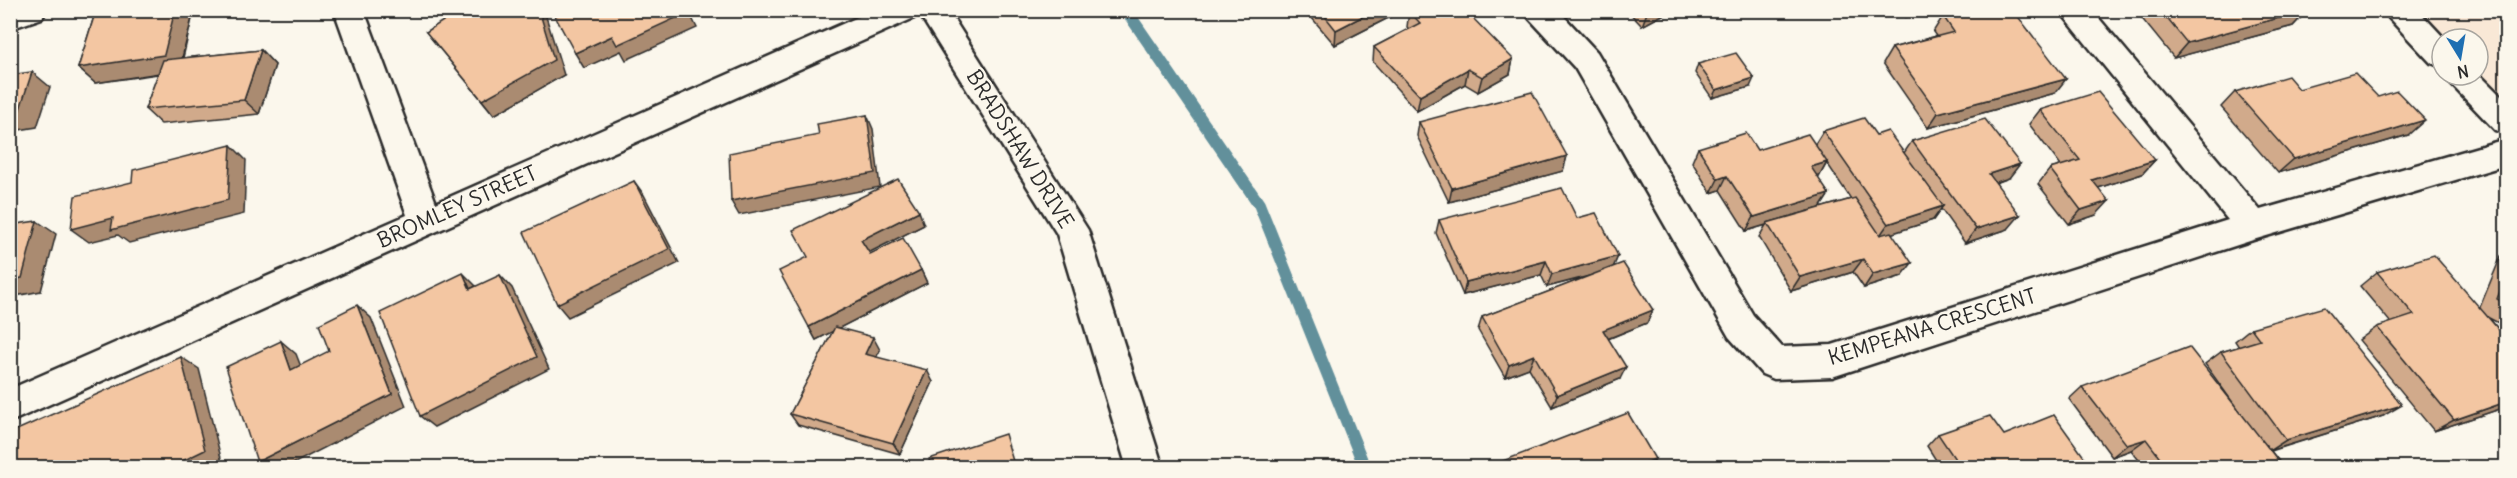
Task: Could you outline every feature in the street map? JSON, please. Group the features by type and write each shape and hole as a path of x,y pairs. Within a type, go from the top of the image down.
{"street":[{"path":"10,18 32,10"},
{"path":"349,10 426,221"},
{"name":"BROMLEY STREET","path":"10,406 904,10"},
{"name":"BRADSHAW DRIVE","path":"932,10 1072,230 1145,468"},
{"name":"KEMPEANA CRESCENT","path":"1539,10 1586,60 1741,326 1774,363 1832,361 2253,226 2506,152"},
{"path":"2073,10 2253,226"},
{"path":"2398,10 2430,43"},
{"path":"2473,87 2506,121"}],"shaded area":[{"path":"2399,11 2506,11 2506,121 2473,87 2490,87 2490,27 2430,27 2430,31"}],"building":[{"path":"96,10 175,10 164,55 78,68"},
{"path":"460,10 539,10 554,60 482,100 426,32"},
{"path":"568,10 688,10 689,12 617,45 612,36 575,53 555,16"},
{"path":"1320,10 1375,10 1336,30"},
{"path":"1465,10 1513,59 1482,77 1468,69 1420,96 1374,47 1420,23 1409,11"},
{"path":"1964,10 2013,10 2066,79 1938,113 1892,48 1954,32 1943,16"},
{"path":"2160,10 2308,10 2187,43"},
{"path":"261,50 244,100 145,109 163,60"},
{"path":"1736,53 1754,78 1716,90 1698,64"},
{"path":"32,72 19,112 10,114 10,75"},
{"path":"2355,73 2378,97 2397,91 2425,120 2294,159 2235,92 2288,76 2299,89"},
{"path":"1532,92 1567,156 1452,188 1419,122"},
{"path":"2098,92 2155,160 2092,180 2109,201 2081,210 2050,169 2080,160 2040,110"},
{"path":"867,115 875,173 731,201 729,153 819,135 817,124"},
{"path":"1864,118 1876,135 1888,131 1943,206 1888,224 1823,131"},
{"path":"1985,119 2020,164 1989,174 2020,215 1976,229 1912,141"},
{"path":"1746,133 1757,150 1808,134 1827,162 1811,167 1829,194 1754,217 1727,176 1718,179 1698,148"},
{"path":"231,145 228,200 111,230 113,218 71,229 75,196 132,182 133,170"},
{"path":"898,179 919,211 861,240 870,254 903,238 921,270 809,327 779,271 808,257 793,230"},
{"path":"634,181 669,249 557,304 524,232"},
{"path":"1562,188 1577,218 1596,213 1618,256 1552,274 1546,261 1466,282 1439,220"},
{"path":"1855,198 1880,235 1891,232 1912,263 1873,274 1863,259 1800,277 1767,223"},
{"path":"37,221 22,278 10,280 10,225"},
{"path":"2434,255 2506,338 2506,402 2454,420 2377,327 2414,315 2377,272"},
{"path":"1623,263 1653,310 1603,330 1626,367 1557,395 1534,355 1509,365 1482,317"},
{"path":"463,273 470,289 500,275 537,357 420,416 380,313"},
{"path":"2506,276 2506,304 2497,299"},
{"path":"357,305 392,394 257,462 226,367 281,341 291,370 329,351 319,324"},
{"path":"2324,307 2402,405 2286,440 2221,352 2260,340 2251,328"},
{"path":"835,327 873,337 865,354 927,370 893,443 790,414"},
{"path":"2189,347 2284,468 2168,468 2146,439 2127,445 2082,387"},
{"path":"181,357 205,450 168,468 112,468 111,461 98,468 10,468 10,433"},
{"path":"1628,413 1655,459 1634,468 1507,468 1503,461"},
{"path":"2054,415 2092,468 1961,468 1938,434 1990,416 2004,435"},
{"path":"1005,434 1015,468 931,468 929,459"},
{"path":"1934,463 1936,468 1908,468"}],"waterway":[{"path":"1126,10 1259,204 1365,468"}]}
